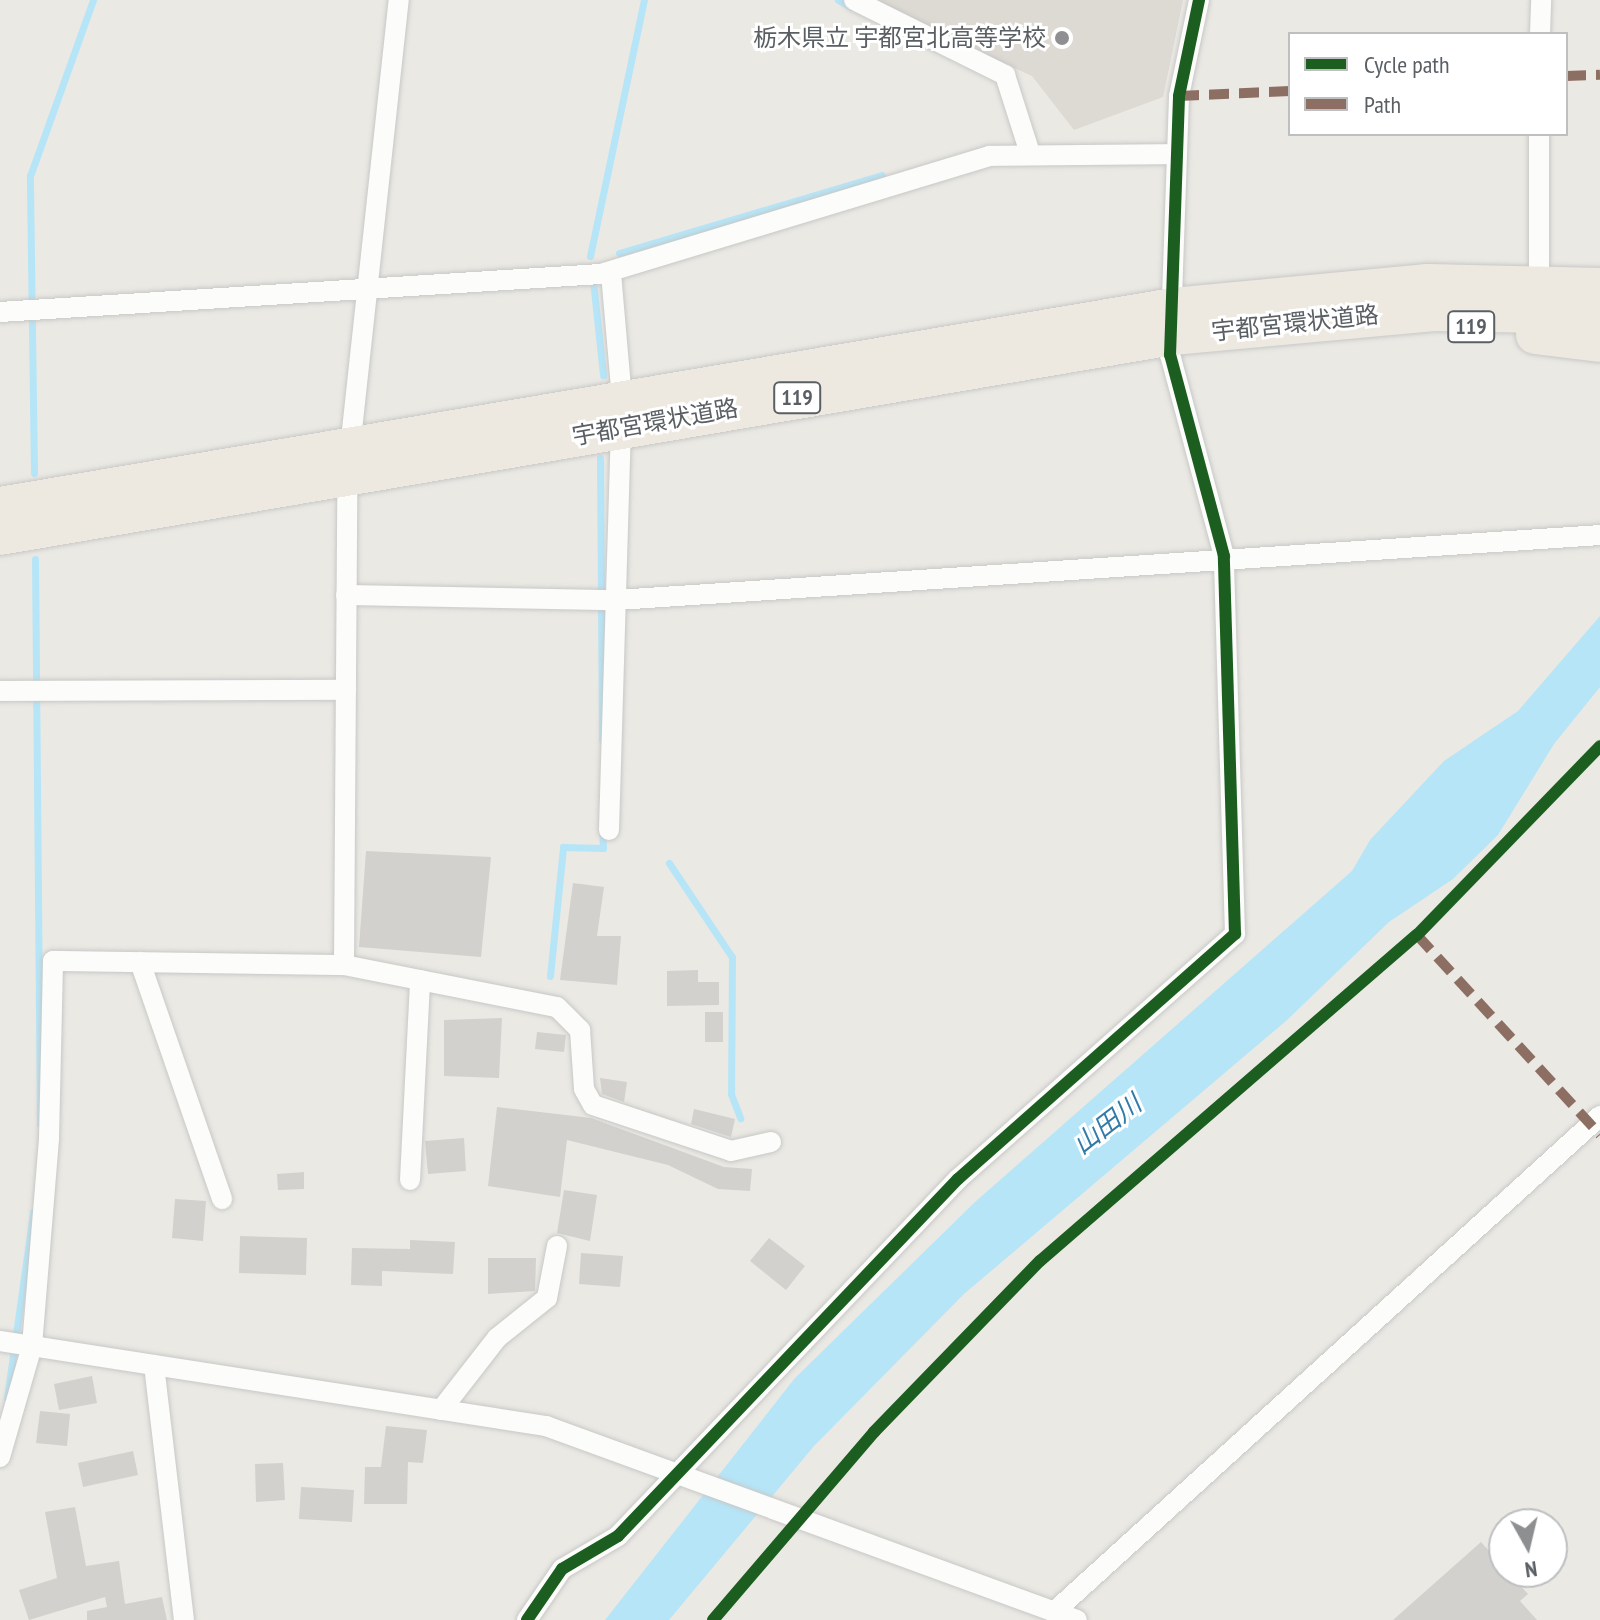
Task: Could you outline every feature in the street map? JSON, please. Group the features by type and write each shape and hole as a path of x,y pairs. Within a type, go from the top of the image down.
{"highway":[{"name":"119","path":"1467,281 1600,271"},
{"name":"宇都宮環状道路","path":"0,536 348,461 1172,321 1467,281 1600,287"},
{"name":"宇都宮環状道路","path":"1172,321 1342,316 1600,315"},
{"name":"119","path":"1342,316 1600,343"},
{"name":"宇都宮環状道路","path":"0,506 348,461"}],"street":[{"path":"344,965 348,461 399,0"},
{"path":"854,0 1005,75 1029,150"},
{"path":"527,1620 562,1569 618,1536 958,1179 1235,934 1224,556 1170,355 1176,154 1199,0"},
{"path":"1540,32 1541,0"},
{"path":"1539,136 1539,274"},
{"path":"0,312 611,272 989,156 1029,150 1176,154"},
{"path":"609,830 621,414 611,272"},
{"path":"346,595 617,600 1224,556 1600,535"},
{"path":"0,691 346,690"},
{"path":"0,1457 32,1346 49,1139 53,961 344,965 557,1007 580,1030 584,1089 593,1105 731,1151 771,1142"},
{"path":"140,962 222,1199"},
{"path":"410,1180 420,980"},
{"path":"1054,1612 1600,1116"},
{"path":"441,1410 497,1338 547,1298 557,1246"},
{"path":"0,1341 546,1426 1077,1620"},
{"path":"154,1365 184,1620"}],"shaded area":[{"name":"栃木県立 宇都宮北高等学校","path":"865,0 1183,0 1163,97 1074,130 1032,76"}],"water":[{"name":"山田川","path":"1600,616 1600,687 1554,744 1498,835 1453,879 1389,922 1286,1021 964,1294 814,1446 669,1620 605,1620 795,1378 975,1202 1352,871 1370,840 1444,761 1518,711"}],"building":[{"path":"366,851 491,857 481,957 359,947"},
{"path":"573,883 604,887 597,936 621,936 617,985 560,980"},
{"path":"698,970 698,982 719,982 719,1005 667,1006 667,971"},
{"path":"705,1012 723,1012 723,1042 705,1042"},
{"path":"502,1018 499,1078 444,1076 444,1020"},
{"path":"537,1032 566,1035 564,1052 535,1049"},
{"path":"600,1078 627,1082 624,1102 602,1094"},
{"path":"497,1107 591,1118 724,1167 752,1169 750,1191 718,1189 668,1165 567,1140 560,1197 488,1186"},
{"path":"694,1109 735,1119 731,1137 691,1124"},
{"path":"464,1138 466,1171 428,1174 425,1141"},
{"path":"304,1172 304,1189 278,1190 277,1174"},
{"path":"564,1190 597,1195 590,1241 557,1233"},
{"path":"175,1199 206,1201 203,1241 172,1238"},
{"path":"240,1236 307,1238 306,1275 239,1273"},
{"path":"769,1238 805,1266 786,1290 750,1261"},
{"path":"410,1240 455,1242 453,1274 382,1271 382,1286 351,1285 352,1248 410,1249"},
{"path":"581,1253 623,1256 620,1287 579,1284"},
{"path":"488,1258 536,1258 535,1291 488,1294"},
{"path":"92,1376 97,1403 59,1410 54,1384"},
{"path":"40,1411 70,1414 67,1446 36,1443"},
{"path":"386,1426 427,1430 423,1463 408,1462 407,1504 364,1504 365,1467 381,1467"},
{"path":"133,1451 138,1475 83,1487 78,1463"},
{"path":"283,1463 285,1500 256,1502 255,1464"},
{"path":"301,1487 354,1490 352,1522 299,1519"},
{"path":"75,1507 86,1566 119,1561 125,1604 162,1597 167,1620 87,1620 87,1611 107,1607 105,1597 29,1620 19,1590 57,1578 45,1512"},
{"path":"1481,1542 1488,1550 1488,1588 1523,1588 1528,1594 1520,1601 1537,1620 1393,1620"}],"waterway":[{"path":"34,473 30,176 93,0"},
{"path":"590,256 644,0"},
{"path":"838,0 851,7"},
{"path":"619,253 882,175"},
{"path":"593,281 603,375"},
{"path":"600,458 602,740"},
{"path":"35,559 40,1124"},
{"path":"550,976 563,847 603,848 602,828"},
{"path":"669,863 732,957 731,1094 740,1118"},
{"path":"7,1398 33,1212"}],"marked path":[{"path":"1568,76 1600,75"},
{"path":"1179,96 1288,91"},
{"path":"1417,935 1600,1135"}],"cycle path":[{"path":"527,1620 562,1569 618,1536 958,1179 1235,934 1224,556 1170,355 1179,96 1199,0"},
{"path":"713,1620 874,1432 1040,1261 1417,935 1600,746"}],"place":[{"name":"栃木県立 宇都宮北高等学校","path":"1062,38"}]}
